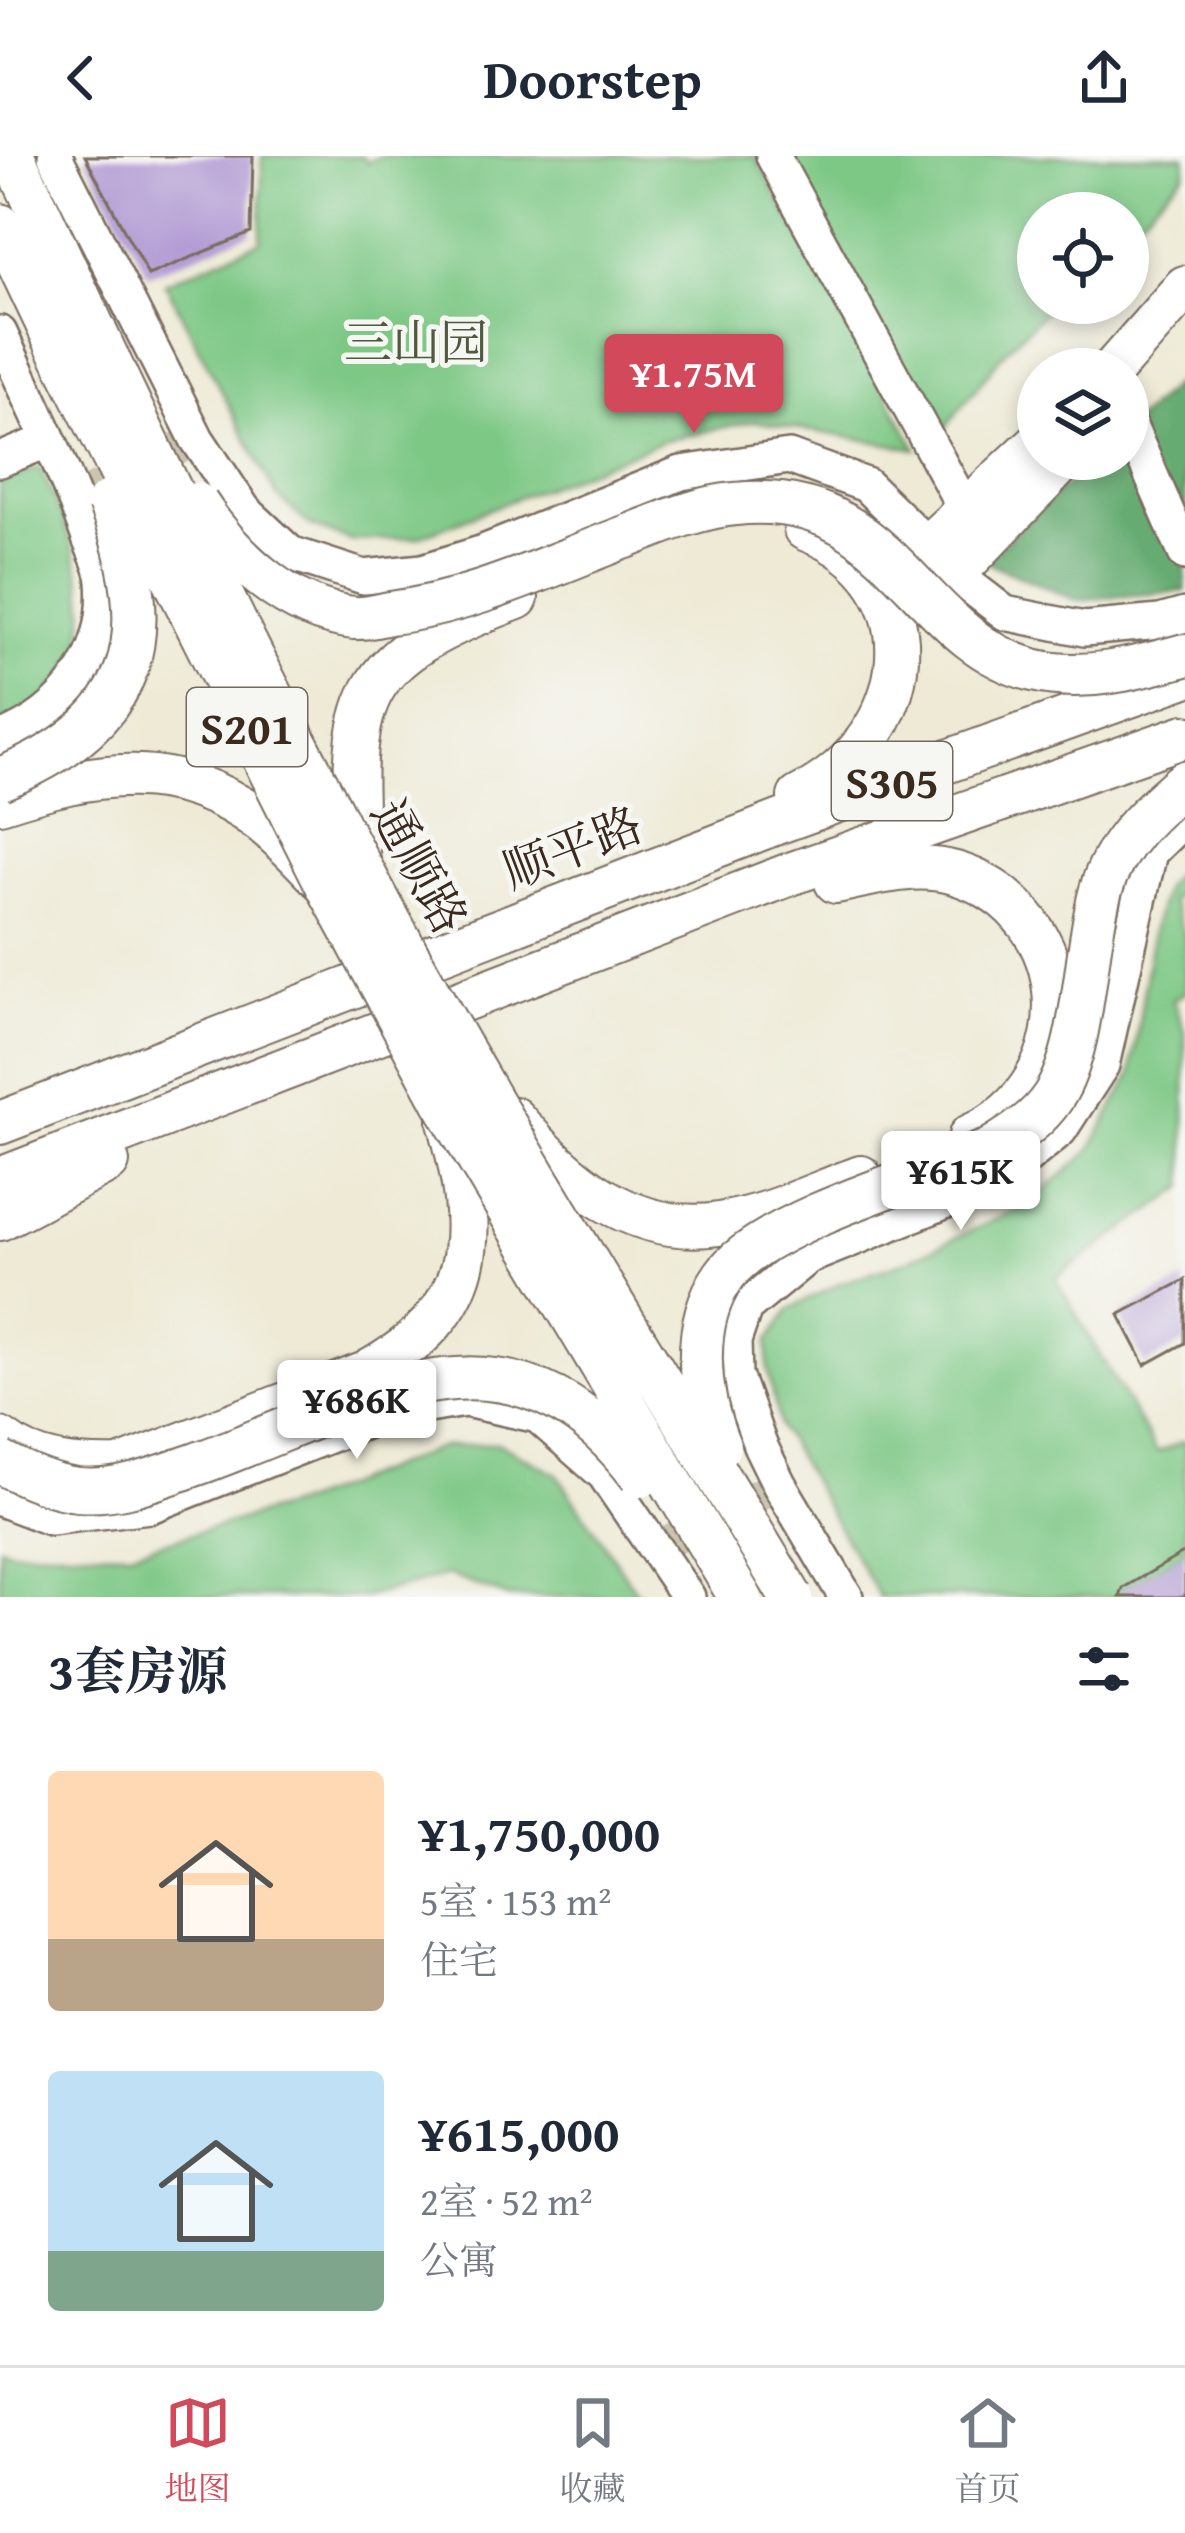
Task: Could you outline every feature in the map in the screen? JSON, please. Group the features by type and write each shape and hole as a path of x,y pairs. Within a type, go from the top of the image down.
{"main road":[{"name":"通顺路","path":"13,156 77,340"},
{"name":"通顺路","path":"0,225 163,477 444,1102 740,1597"},
{"path":"1131,348 1185,287"},
{"path":"1149,370 1185,330"},
{"path":"77,340 147,402 198,506 217,533 263,579 307,604 355,618 438,607 675,518 731,504 770,502 820,511 863,536 948,619 998,657 1035,671 1087,675 1185,655"},
{"path":"0,779 28,768 79,736 128,673 136,641 136,590 124,542 80,431 77,340"},
{"path":"943,558 967,513 1017,464"},
{"path":"943,558 1039,480"},
{"path":"0,802 63,782 124,774 163,776 214,791 342,873 358,725 375,681 411,645 472,615 688,533 737,521 786,522 836,540 874,578 895,626 898,668 884,715 856,758 819,787 648,872"},
{"name":"顺平路","path":"0,1123 648,872 1185,676"},
{"name":"S305","path":"0,1179 793,873 1185,736"},
{"path":"793,1597 727,1466 703,1391 701,1336 724,1276 777,1232 990,1150 1020,1131 1054,1096 1067,1065 1085,986 1101,888 1122,844 1185,782"},
{"path":"482,1082 545,1155 579,1186 620,1210 653,1220 683,1226 718,1225 986,1129 1014,1109 1037,1077 1051,1041 1058,1007 1052,967 1034,930 999,894 954,873 898,869 637,932"},
{"name":"通顺路","path":"342,873 482,1082 793,1597"},
{"path":"0,1108 227,1036"},
{"path":"0,1220 290,1067"},
{"path":"0,1439 13,1450 51,1463 78,1469 119,1468 366,1373 397,1356 425,1334 455,1292 466,1246 466,1184 444,1102"},
{"path":"0,1462 37,1480 75,1490 110,1490 192,1466 409,1383 469,1375 518,1384 568,1406 610,1435 730,1597"}],"street":[{"path":"55,156 197,439 244,510 290,553 364,577 423,571 481,554 681,472 789,458 866,485 1005,613 1084,629 1185,615"},
{"path":"773,156 967,513"},
{"path":"0,333 75,499 104,580 98,651 60,702 21,731 0,739"},
{"path":"0,460 49,440"},
{"path":"1149,471 1185,554"},
{"path":"846,1597 779,1484 741,1393 734,1341 745,1308 806,1258 999,1180 1060,1130 1102,1065 1150,852 1185,818"},
{"path":"0,1499 50,1519 150,1506 390,1412 465,1400 538,1416 604,1474 688,1597"}],"green space":[{"name":"三山园","path":"262,156 361,156 367,162 381,156 755,156 917,449 754,421 665,440 418,537 351,541 309,525 276,495 165,283 261,241"},
{"path":"788,156 1185,156 1185,173 1149,208 1149,192 1017,192 1017,324 1032,324 937,438"},
{"path":"1185,375 1185,591 1076,600 984,561 1071,480 1149,480 1149,408"},
{"path":"40,467 80,576 84,611 80,645 66,675 40,701 0,722 0,482"},
{"path":"1185,865 1185,893 1170,899 1185,936 1185,993 1173,1000 1185,1032 1185,1187 1055,1278 1157,1453 1185,1441 1185,1552 1124,1588 1120,1597 879,1597 780,1428 768,1369 768,1342 790,1309 1029,1204 1090,1151 1131,1075 1153,928 1165,885"},
{"path":"498,1443 557,1474 640,1597 509,1597 448,1575 364,1597 0,1597 0,1546 130,1552 306,1501 442,1447"}],"building":[{"path":"85,156 253,156 251,233 148,275"},
{"path":"1185,1280 1185,1343 1145,1365 1119,1315"},
{"path":"1185,1552 1185,1597 1120,1597 1123,1588"}],"tunnel":[{"path":"75,499 197,439"},
{"path":"656,1548 779,1484"}]}
